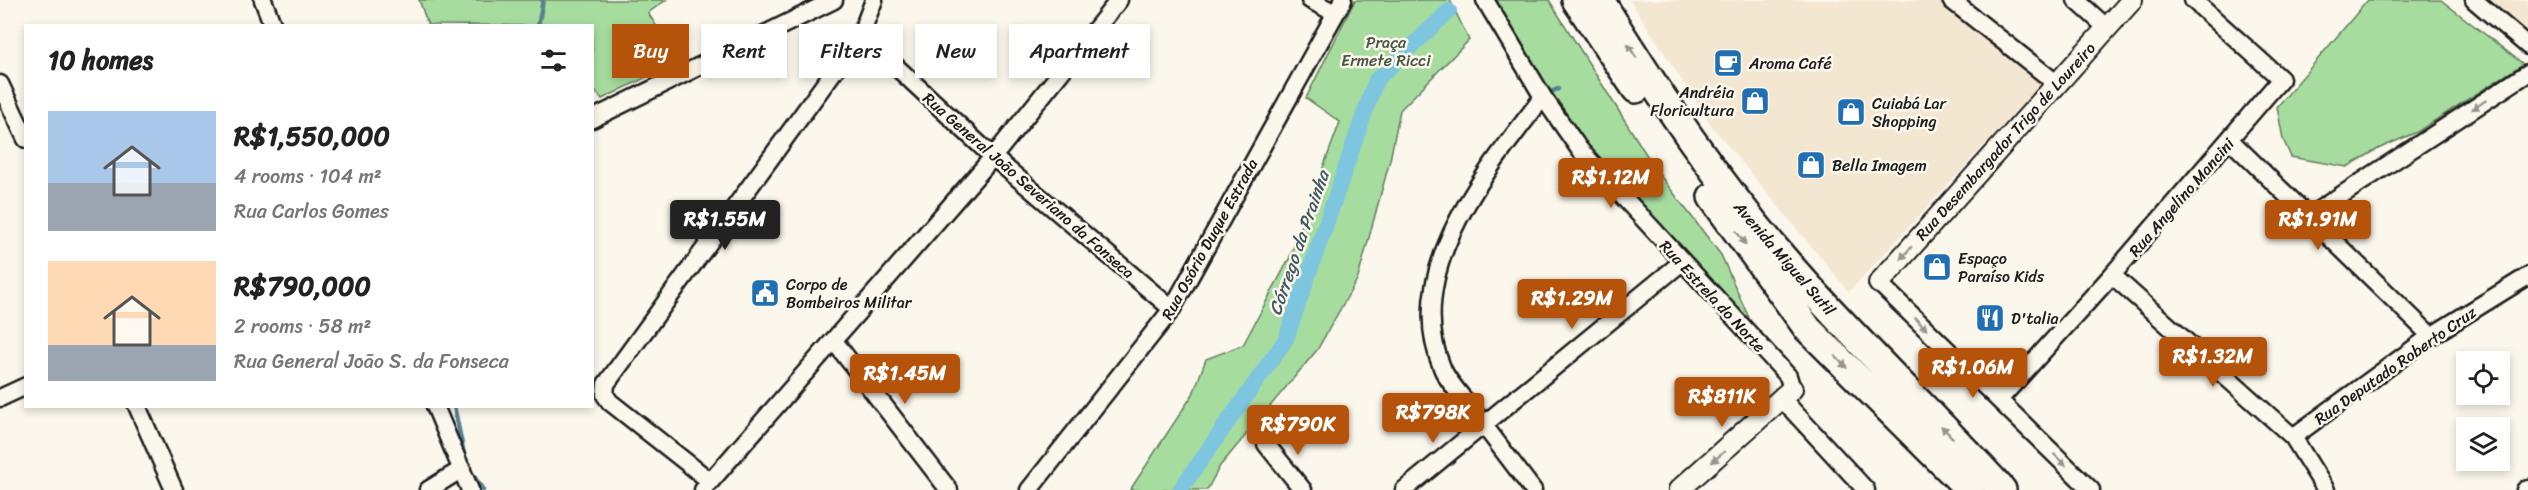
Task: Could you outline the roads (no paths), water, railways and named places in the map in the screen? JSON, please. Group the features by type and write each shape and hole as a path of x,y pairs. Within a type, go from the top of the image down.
{"highway":[{"name":"Avenida Miguel Sutil","path":"1575,0 1769,278 1808,329 1970,490"},
{"name":"Avenida Miguel Sutil","path":"1600,0 1676,117 1730,194 1826,307 2002,490"}],"street":[{"path":"263,0 272,24"},
{"path":"594,117 834,0"},
{"path":"865,24 874,0"},
{"path":"829,78 606,384 605,395 610,402 706,485 993,157 1119,0"},
{"path":"1310,0 1339,7"},
{"name":"Rua Estrela do Norte","path":"1485,0 1543,97 1580,150 1788,376 1787,395 1866,490"},
{"path":"1951,0 2056,83"},
{"path":"2076,0 2106,27"},
{"name":"Rua Desembargador Trigo de Loureiro","path":"1879,283 2132,0"},
{"name":"Rua Angelino Mancini","path":"1999,400 2112,275 2281,79 2193,0"},
{"path":"2474,0 2528,46"},
{"name":"Rua Osório Duque Estrada","path":"1029,490 1172,309 1339,7"},
{"name":"Rua General João Severiano da Fonseca","path":"903,73 993,157 1172,309"},
{"path":"2307,216 2528,73"},
{"path":"0,84 5,107 24,136"},
{"path":"1533,490 1444,372 1432,337 1436,273 1441,258 1481,178 1543,97"},
{"path":"2230,140 2431,336"},
{"path":"1404,490 1682,262"},
{"path":"2112,275 2293,437 2326,490"},
{"name":"Rua Deputado Roberto Cruz","path":"2293,437 2431,336 2528,276"},
{"path":"1879,283 2091,490"},
{"path":"834,341 949,490"},
{"path":"0,398 24,387"},
{"path":"1679,490 1787,395"},
{"path":"138,408 174,490"},
{"path":"436,408 470,490"},
{"path":"1266,444 1303,490"},
{"path":"428,490 462,469"}],"waterway":[{"path":"538,24 543,0"},
{"name":"Córrego da Prainha","path":"1180,490 1286,339 1376,80 1449,11"},
{"path":"1548,93 1558,89"},
{"path":"454,408 465,459"},
{"path":"468,467 483,490"}],"place":[{"name":"Aroma Café","path":"1728,63"},
{"name":"Andréia Floricultura","path":"1755,101"},
{"name":"Cuiabá Lar Shopping","path":"1851,112"},
{"name":"Bella Imagem","path":"1811,165"},
{"name":"Espaço Paraíso Kids","path":"1937,267"},
{"name":"Corpo de Bombeiros Militar","path":"765,293"},
{"name":"D'talia","path":"1990,318"}],"park label":[{"name":"Praça Ermete Ricci","path":"1386,51"}]}
